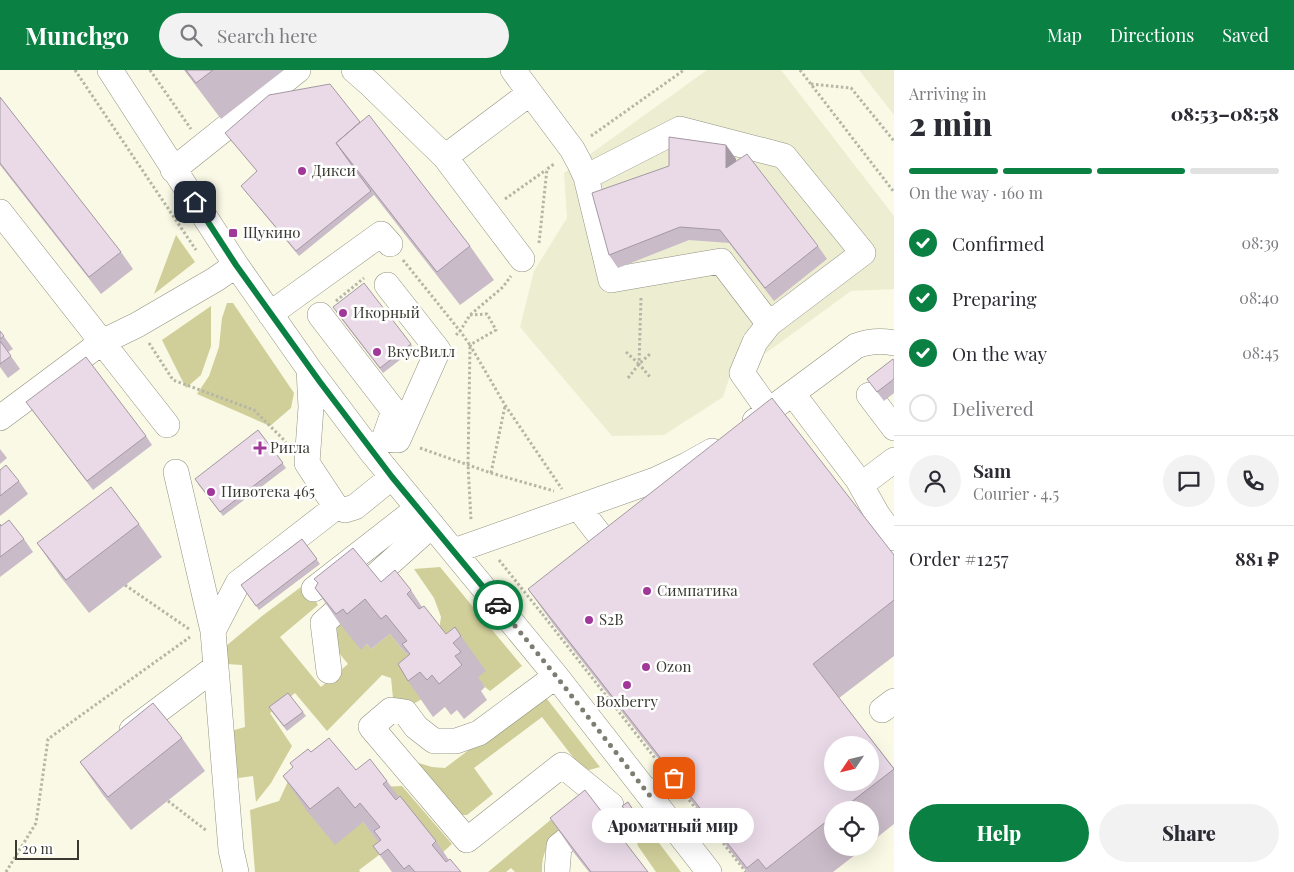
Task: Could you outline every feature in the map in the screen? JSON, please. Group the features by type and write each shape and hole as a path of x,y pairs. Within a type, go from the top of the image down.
{"street":[{"path":"110,70 236,265 309,369 384,443"},
{"path":"174,170 298,70"},
{"path":"513,70 572,149 579,162 586,177 611,280 721,260 769,324"},
{"path":"370,75 445,157 522,260"},
{"path":"445,157 530,93"},
{"path":"586,177 680,129 784,156 863,253 769,324 755,342 742,373 769,411"},
{"path":"0,212 167,425"},
{"path":"270,314 380,231"},
{"path":"0,418 102,342 137,325 216,279 236,265"},
{"path":"377,280 438,350 384,443"},
{"path":"322,319 394,411 384,443 392,477 556,676 709,872"},
{"path":"454,551 655,480 688,465 712,461 735,435 856,346 883,340 894,342"},
{"path":"309,369 311,407 307,463 336,507 345,510 355,507 392,477"},
{"path":"793,394 861,485 877,514 894,538"},
{"path":"869,394 894,428"},
{"path":"861,485 894,460"},
{"path":"176,472 213,631 233,861"},
{"path":"213,631 238,583 336,507"},
{"path":"578,507 625,568"},
{"path":"314,589 425,516"},
{"path":"329,671 323,623 425,516"},
{"path":"117,741 216,667"},
{"path":"556,676 479,733 456,741 434,741 416,727 405,712 391,710 371,727 467,840 562,765 611,805"},
{"path":"557,872 559,846 611,805 673,778"}],"path":[{"path":"75,70 216,279"},
{"path":"572,149 684,70"},
{"path":"800,70 894,192"},
{"path":"811,84 851,88 894,141"},
{"path":"486,213 547,169"},
{"path":"380,231 470,345 505,405 565,494 468,465 384,443"},
{"path":"639,364 642,274"},
{"path":"322,319 326,309 377,280"},
{"path":"460,331 470,315 487,314 496,330 470,345"},
{"path":"137,325 173,380 254,410 307,463"},
{"path":"470,345 468,465 471,522 746,872"},
{"path":"626,352 650,377"},
{"path":"628,378 650,354"},
{"path":"491,473 505,405"},
{"path":"6,872 36,824 48,739 194,633 126,585"},
{"path":"543,615 550,610"},
{"path":"168,801 233,861"}],"shaded area":[{"path":"707,70 781,70 894,216 894,289 851,291 766,353 744,333 723,397 664,435 612,436 520,327 534,271 567,218 564,173"},
{"path":"859,70 894,70 894,115"},
{"path":"176,235 195,262 154,294"},
{"path":"227,303 233,303 294,393 291,408 270,426 197,394 209,376 219,347 222,318"},
{"path":"211,306 211,346 201,375 186,388 162,340"},
{"path":"440,567 522,666 490,691 438,637 441,617 434,598 414,569"},
{"path":"305,584 318,605 280,637 321,687 348,664 321,631 335,616 361,649 367,644 371,649 390,634 406,654 411,650 422,699 415,703 393,698 391,678 382,675 327,731 295,693 270,713 292,746 271,783 256,802 253,776 238,778 234,772 231,731 245,727 242,665 227,664 226,646"},
{"path":"540,690 600,767 589,770 579,765 542,717 474,768 493,794 467,815 458,815 412,761 432,767 445,768 531,703"},
{"path":"291,775 363,822 379,843 391,846 359,870 360,872 255,872 250,810 279,801"},
{"path":"402,786 452,844 442,853 377,787"},
{"path":"577,798 587,810 562,829 550,843 545,851 542,872 515,872 511,868 506,872 488,872"},
{"path":"637,814 681,872 656,872 638,846 631,818"}],"building":[{"path":"186,70 213,70 196,83"},
{"path":"330,84 360,122 336,143 371,191 296,251 241,186 257,171 225,133 269,95"},
{"path":"0,97 121,252 89,277 0,163"},
{"path":"369,115 470,246 437,272 336,143"},
{"path":"669,137 726,145 726,168 747,154 818,246 765,288 720,230 680,227 609,255 592,193 669,166"},
{"path":"364,283 411,344 380,368 333,307"},
{"path":"0,331 4,336 0,339"},
{"path":"0,341 11,356 0,364"},
{"path":"86,357 146,436 87,481 26,402"},
{"path":"893,359 894,379 877,392 867,379"},
{"path":"772,398 894,555 894,600 813,664 869,736 824,736 824,791 866,791 853,801 824,801 824,823 766,869 758,859 747,868 528,589"},
{"path":"258,430 283,463 220,512 195,479"},
{"path":"6,465 19,481 0,496 0,470"},
{"path":"111,487 139,524 66,580 37,543"},
{"path":"9,520 24,539 0,557 0,524 1,526"},
{"path":"302,539 317,559 256,606 241,585"},
{"path":"353,548 381,582 395,570 411,590 407,594 419,609 424,606 446,634 455,627 461,636 453,643 461,652 455,656 462,665 439,684 432,675 427,680 420,672 408,681 398,664 410,654 402,644 407,641 386,615 381,619 365,599 347,614 343,609 336,614 315,588 318,583 314,579"},
{"path":"288,693 303,712 284,726 269,707"},
{"path":"153,703 182,738 108,797 80,762"},
{"path":"329,738 356,770 370,759 387,781 383,784 396,800 400,796 436,841 432,845 446,862 450,859 461,872 415,872 409,865 404,869 388,849 380,855 373,846 381,840 374,831 380,827 360,803 355,808 338,787 310,809 283,776 293,767 290,763 308,749 311,752"},
{"path":"879,750 894,769 879,781"},
{"path":"585,790 648,872 591,872 550,818"},
{"path":"628,802 633,810 628,814 622,806"}],"way so far":[{"path":"498,605 650,796 674,778"}],"place":[{"name":"Дикси","path":"302,171"},
{"name":"Щукино","path":"233,233"},
{"name":"Икорный","path":"343,313"},
{"name":"ВкусВилл","path":"377,352"},
{"name":"Ригла","path":"260,448"},
{"name":"Пивотека 465","path":"211,492"},
{"name":"Симпатика","path":"647,591"},
{"name":"S2B","path":"589,620"},
{"name":"Ozon","path":"646,667"},
{"name":"Boxberry","path":"627,685"},
{"name":"Ароматный мир","path":"674,778"}],"route":[{"path":"195,202 294,348 370,450 498,605"}]}
